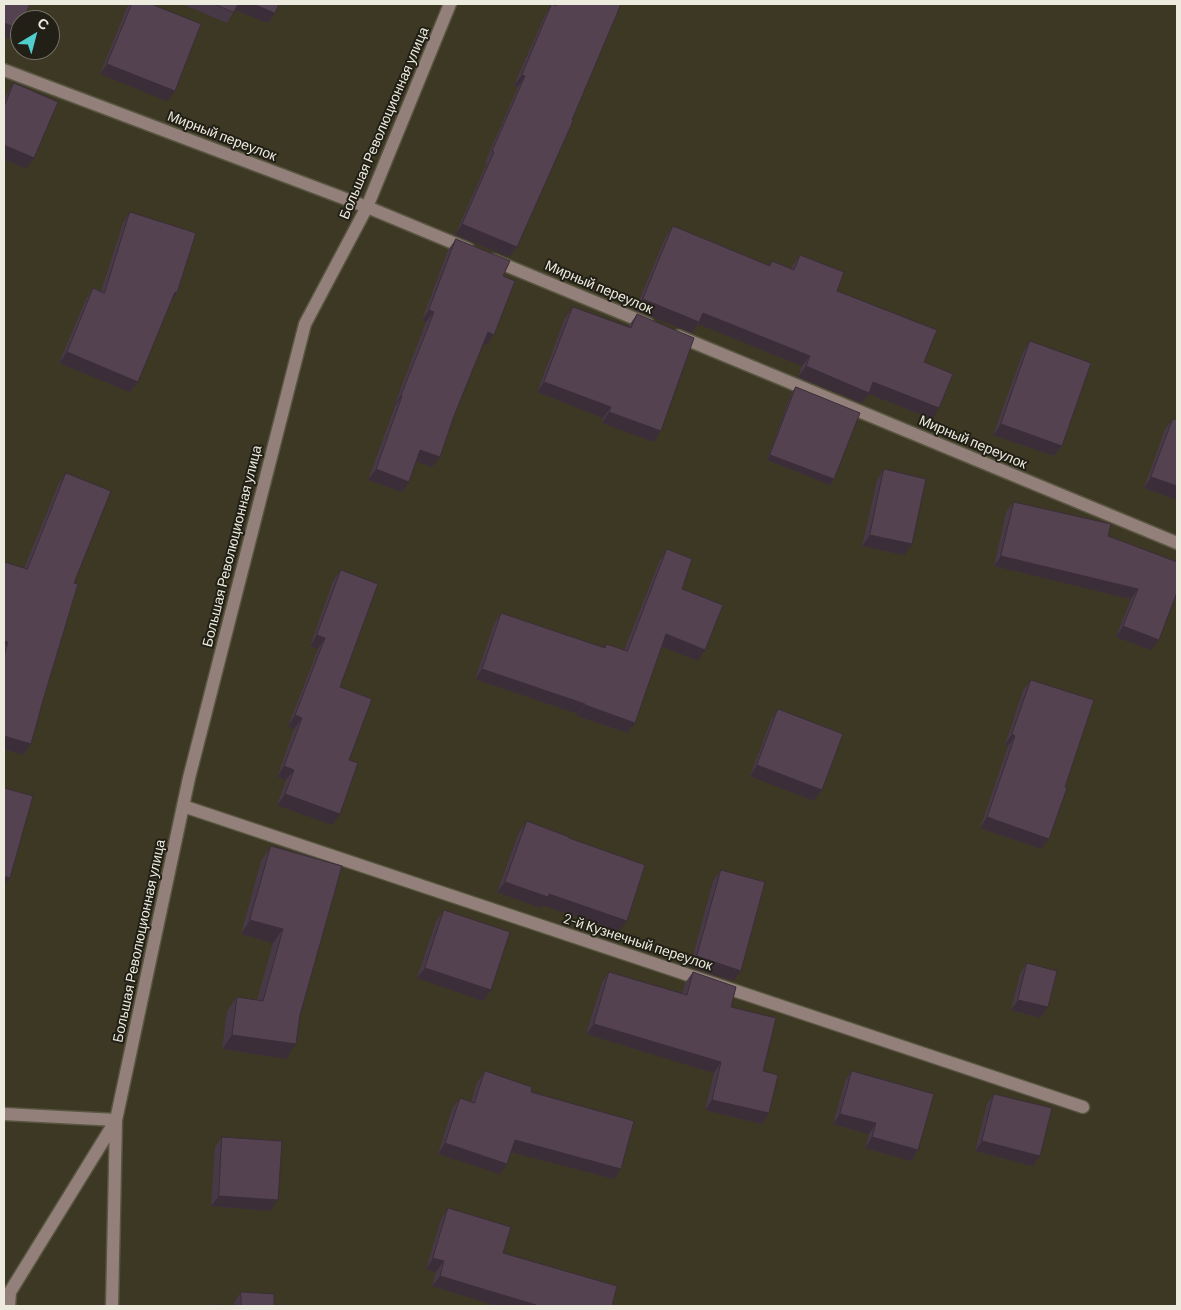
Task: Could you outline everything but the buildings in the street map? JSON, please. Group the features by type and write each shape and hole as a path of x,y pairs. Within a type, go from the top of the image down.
{"street":[{"name":"Большая Революционная улица","path":"112,1306 116,1120 188,778 305,324 367,207 450,4"},
{"name":"Мирный переулок","path":"4,70 367,207 1177,543"},
{"name":"2-й Кузнечный переулок","path":"182,806 1084,1107"},
{"path":"4,1114 116,1120"},
{"name":"Большая Революционная улица","path":"8,1306 10,1292 116,1120"}]}
